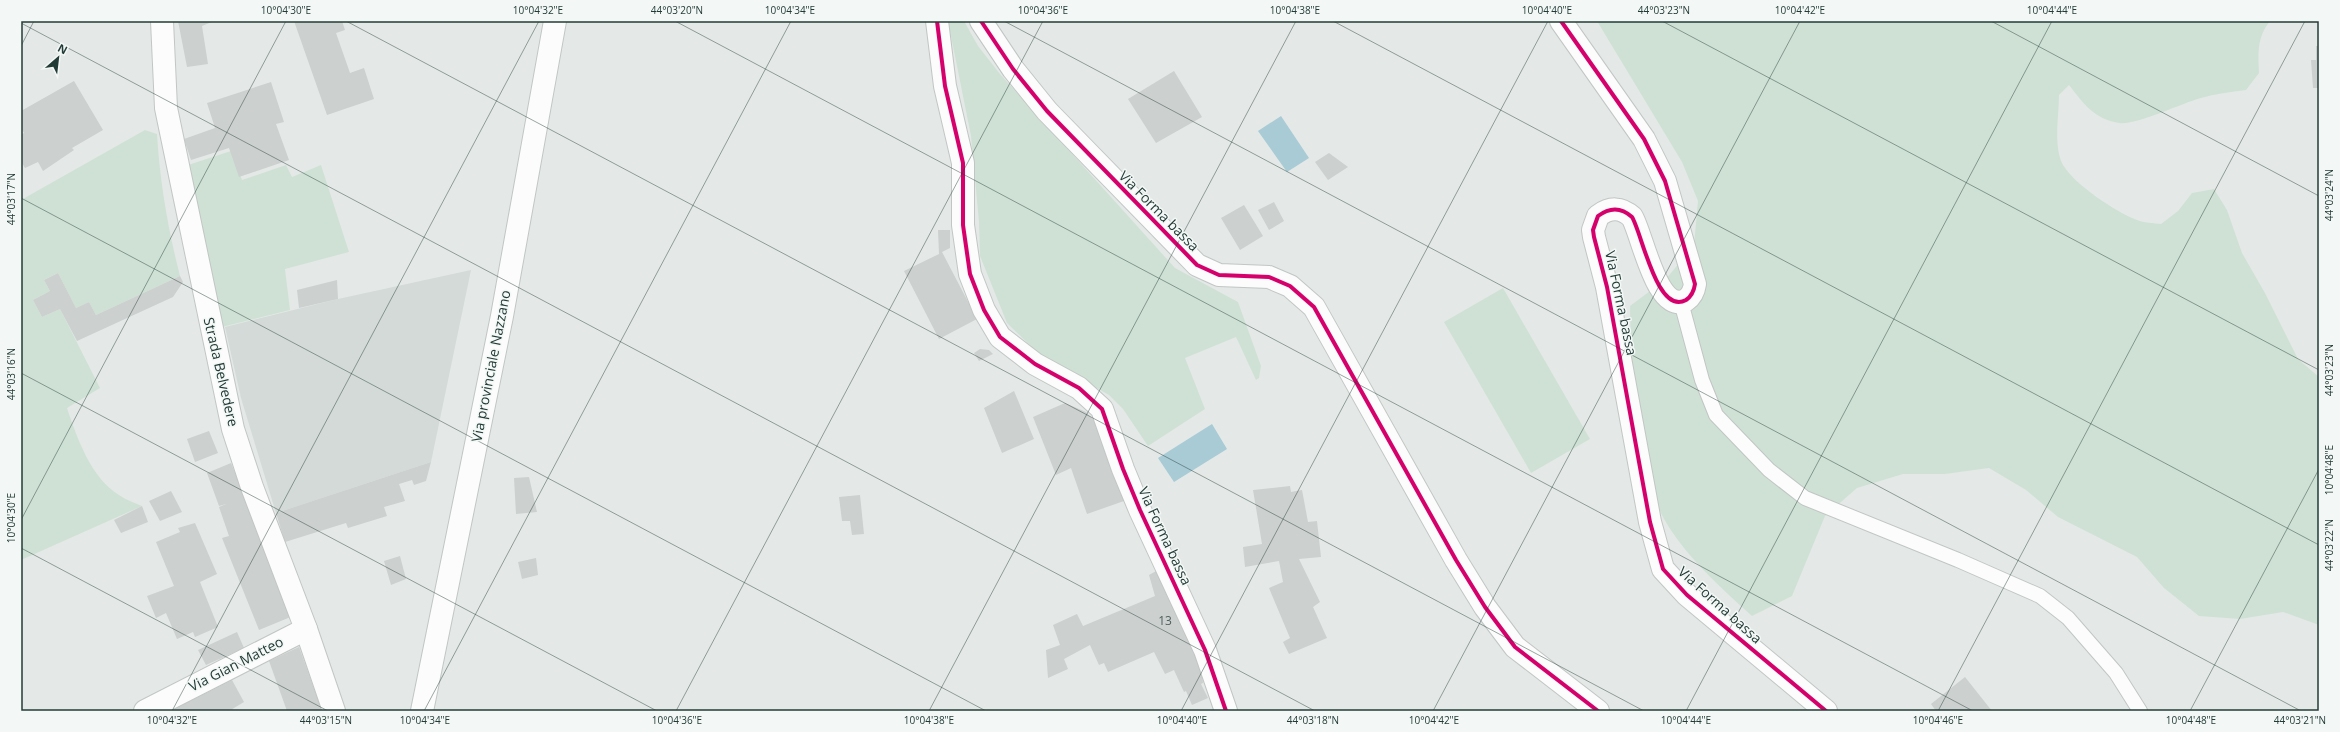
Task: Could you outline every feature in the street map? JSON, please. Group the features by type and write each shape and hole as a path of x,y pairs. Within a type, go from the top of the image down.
{"street":[{"name":"Strada Belvedere","path":"162,21 166,108 201,282 234,429 252,488 306,629 334,711"},
{"name":"Via provinciale Nazzano","path":"422,711 502,316 555,21"},
{"name":"Via Forma bassa","path":"937,21 945,86 963,163 963,225 970,274 984,310 1000,337 1035,364 1079,388 1102,408 1123,469 1140,510 1205,650 1226,711"},
{"name":"Via Forma bassa","path":"981,21 1013,69 1047,111 1197,265 1219,275 1269,277 1290,286 1314,307 1456,560 1485,607 1515,647 1598,711"},
{"path":"1561,21 1644,139 1665,181 1695,284 1691,295 1681,302"},
{"name":"Via Forma bassa","path":"1681,302 1669,300 1664,296 1650,266 1632,217 1619,209 1612,209 1598,216 1593,230 1594,237 1607,287 1650,522 1663,569 1687,595 1826,711"},
{"name":"Via Gian Matteo","path":"145,711 306,629"}],"lane":[{"path":"1681,302 1702,380 1716,415 1769,470 1805,498 1958,560 2040,596 2068,618 2116,673 2140,711"}],"shaded area":[{"path":"471,270 431,462 276,513 241,398 225,327 338,299"}],"green space":[{"path":"948,21 964,21 978,46 1000,74 1175,268 1238,302 1261,366 1259,378 1256,380 1236,337 1185,358 1205,409 1148,446 1123,409 1109,395 1042,357 1007,323 980,256 979,222 971,136"},
{"path":"1597,21 2270,21 2263,33 2259,46 2259,73 2246,90 2206,97 2147,118 2126,123 2119,123 2110,121 2096,114 2084,104 2069,85 2059,95 2057,140 2063,165 2077,181 2118,211 2140,221 2161,224 2178,211 2192,193 2214,189 2227,210 2242,253 2265,293 2298,359 2319,377 2319,625 2283,612 2240,619 2199,616 2164,588 2137,557 2058,517 2026,490 1989,468 1945,474 1903,474 1857,488 1825,516 1792,596 1752,616 1704,570 1671,531 1653,495 1646,470 1640,443 1633,386 1630,306 1666,279 1694,245 1698,201 1682,162"},
{"path":"145,130 157,134 165,206 180,276 96,315 89,302 76,308 58,273 44,280 50,291 33,300 42,317 60,309 100,388 67,408 75,432 86,456 100,478 109,488 119,495 142,506 21,560 21,200"},
{"path":"231,151 242,180 286,165 292,177 321,165 349,252 285,269 290,310 222,327 188,165"},
{"path":"1503,288 1590,439 1531,473 1444,322"}],"water":[{"path":"1281,116 1309,158 1287,172 1258,131"},
{"path":"1212,424 1227,449 1174,482 1158,458"}],"building":[{"path":"178,21 214,21 202,26 208,64 187,67"},
{"path":"294,21 342,21 345,30 336,33 350,73 364,68 374,99 327,115"},
{"path":"2316,46 2319,46 2319,88 2313,88 2311,60 2316,60"},
{"path":"1174,71 1202,117 1156,143 1128,99"},
{"path":"74,81 103,130 72,148 74,150 43,171 38,162 25,168 21,161 21,135 24,133 21,127 21,111"},
{"path":"271,82 284,122 276,124 289,160 239,177 229,148 191,160 184,139 215,128 207,103"},
{"path":"1329,153 1348,167 1328,180 1315,162"},
{"path":"1274,202 1284,221 1269,230 1258,210"},
{"path":"1244,205 1263,236 1240,250 1221,218"},
{"path":"938,230 950,230 950,248 942,252 977,319 939,339 904,271 939,254"},
{"path":"58,273 76,308 89,302 96,315 180,276 183,282 173,297 77,341 60,309 42,317 33,300 50,291 44,280"},
{"path":"337,280 338,299 299,308 297,290"},
{"path":"980,349 989,350 993,354 979,361 974,353"},
{"path":"1014,391 1034,439 1002,453 984,408"},
{"path":"1065,403 1086,412 1099,426 1124,501 1087,514 1071,468 1056,475 1033,417"},
{"path":"209,431 218,453 195,462 187,439"},
{"path":"431,462 426,481 414,485 412,480 399,484 405,501 384,507 387,516 348,528 346,523 285,542 276,513"},
{"path":"231,463 293,616 259,630 222,538 229,536 219,507 226,504 219,506 207,473"},
{"path":"529,477 537,512 516,514 514,478"},
{"path":"1290,486 1291,492 1302,490 1308,522 1317,521 1321,557 1299,559 1320,602 1313,607 1327,638 1289,654 1283,642 1290,638 1269,588 1283,582 1279,561 1245,567 1243,547 1262,544 1253,490"},
{"path":"171,491 182,512 160,521 149,501"},
{"path":"860,495 864,534 852,535 850,521 842,521 839,497"},
{"path":"142,506 148,522 121,533 114,520"},
{"path":"195,523 217,574 200,582 218,627 195,637 193,632 177,639 166,613 156,618 147,596 174,586 156,542 180,532 178,528"},
{"path":"400,556 406,579 391,585 384,561"},
{"path":"536,558 538,575 522,579 518,562"},
{"path":"1158,570 1200,657 1203,683 1201,684 1208,698 1192,705 1174,670 1165,674 1154,652 1108,672 1104,663 1099,665 1090,645 1064,659 1068,669 1048,678 1046,650 1060,645 1053,625 1077,614 1083,626 1155,596 1149,575"},
{"path":"237,632 244,648 206,665 198,650"},
{"path":"299,647 322,711 287,711 269,661"},
{"path":"1965,677 1992,711 1936,711 1931,704"},
{"path":"232,680 244,702 229,711 171,711"}],"cycle path":[{"path":"937,21 945,86 963,163 963,225 970,274 984,310 1000,337 1035,364 1079,388 1102,409 1123,469 1140,510 1205,650 1226,711"},
{"path":"981,21 1013,69 1047,111 1197,265 1219,275 1269,277 1290,286 1314,307 1456,560 1485,607 1515,647 1598,711"},
{"path":"1561,21 1644,139 1665,181 1695,284 1690,297 1686,300 1676,302 1667,296 1659,285 1652,270 1632,217 1624,211 1615,209 1602,213 1598,216 1593,230 1594,237 1607,287 1650,522 1663,569 1687,595 1826,711"}]}
